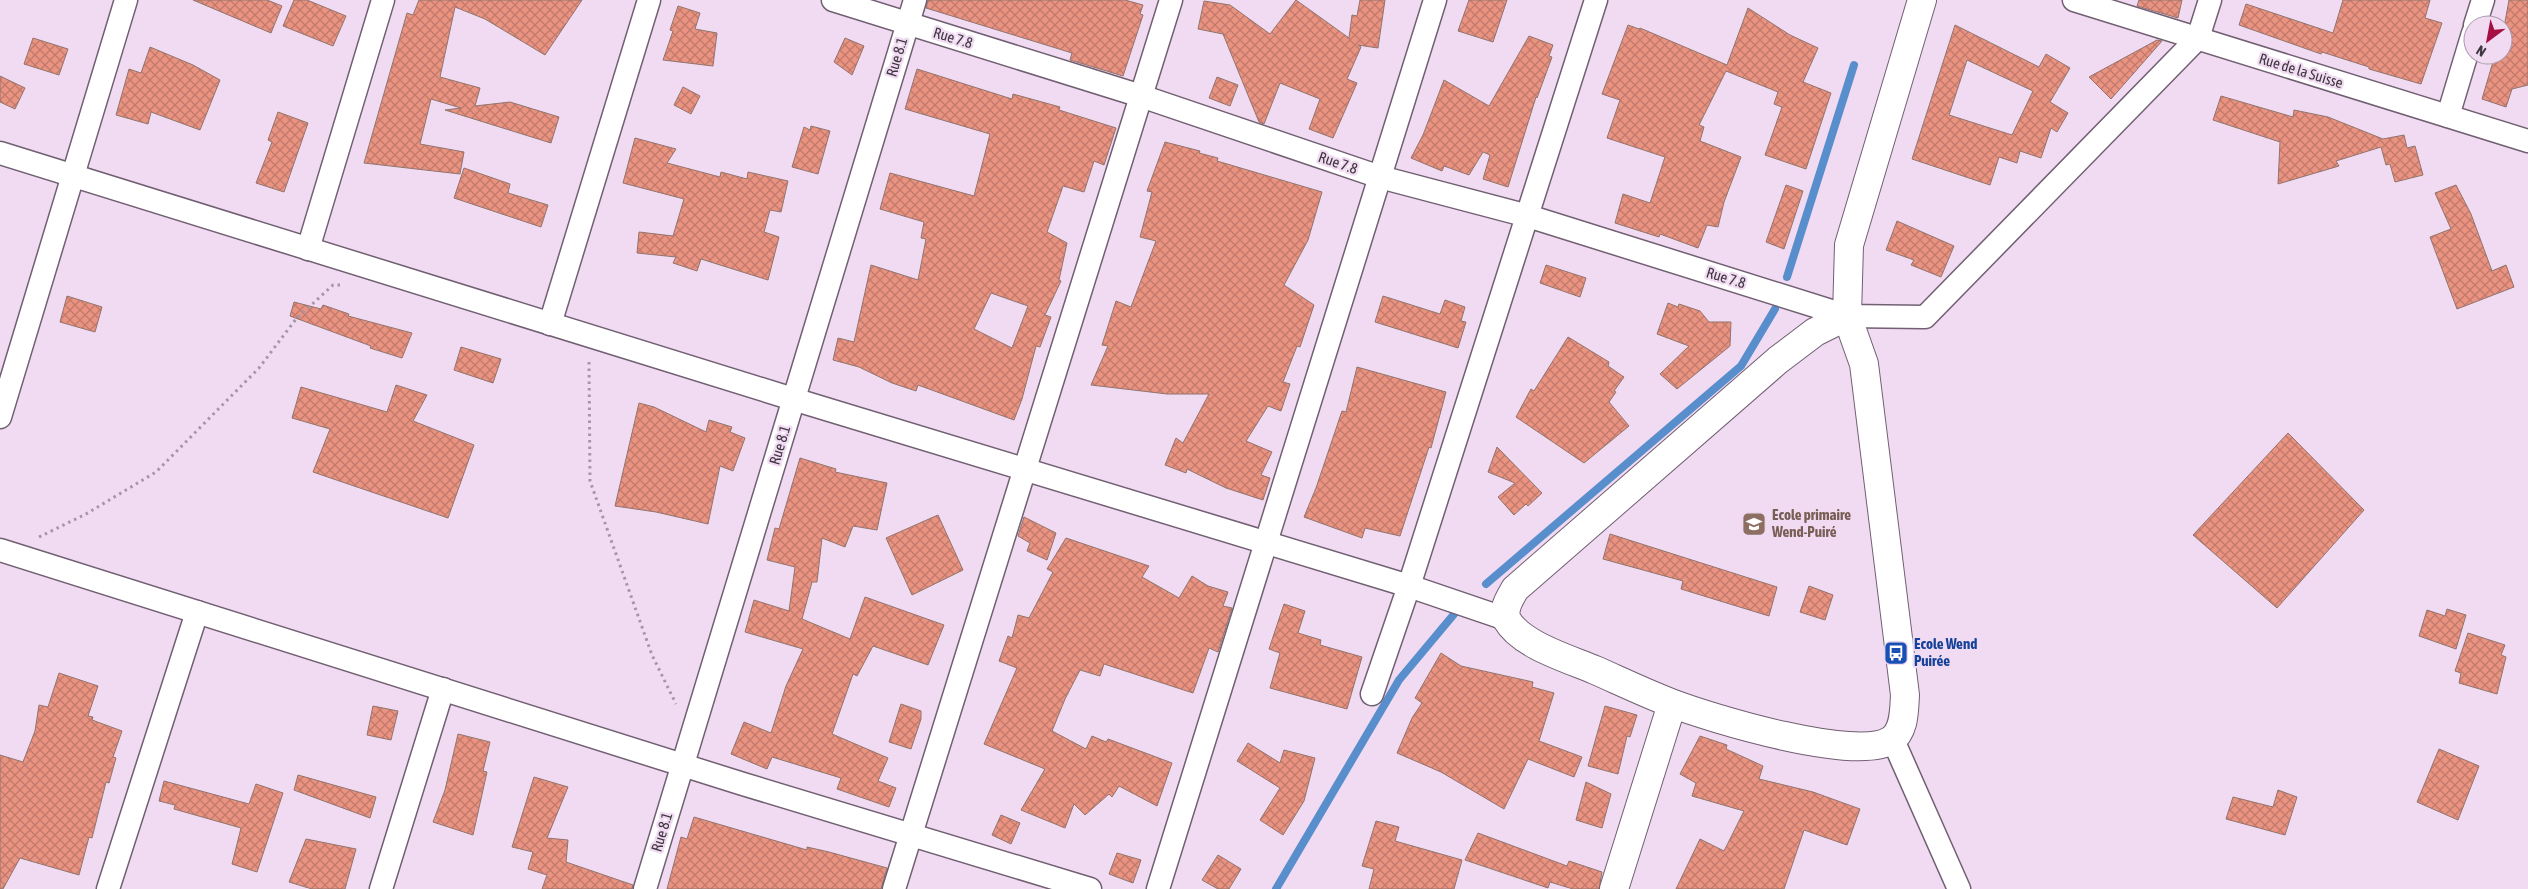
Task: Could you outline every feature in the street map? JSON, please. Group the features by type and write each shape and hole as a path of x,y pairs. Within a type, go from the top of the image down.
{"street":[{"path":"0,416 126,0"},
{"path":"308,249 383,0"},
{"path":"550,324 649,0"},
{"name":"Rue 7.8","path":"833,0 1141,96 1380,177 1528,216 1847,316 1925,317 2198,38"},
{"name":"Rue 8.1","path":"645,889 915,0"},
{"path":"894,889 1171,0"},
{"path":"1158,889 1435,0"},
{"path":"1372,694 1409,586 1596,0"},
{"path":"0,153 793,399 1409,586 1506,619 1518,634 1542,647 1672,704 1730,723 1806,739 1850,746 1874,747 1893,740 1904,721 1905,695 1864,364 1847,316 1849,246 1922,0"},
{"name":"Rue de la Suisse","path":"2074,0 2528,141"},
{"path":"2198,38 2210,0"},
{"path":"2479,15 2483,0"},
{"path":"2448,116 2463,65"},
{"path":"1506,619 1506,604 1515,588 1778,360 1815,332 1847,316"},
{"path":"3,551 682,765 1090,889"},
{"path":"108,889 197,612"},
{"path":"381,889 443,690"},
{"path":"1614,889 1672,704"},
{"path":"1893,740 1959,889"}],"path":[{"path":"3,551 86,514 156,472 259,368 296,319 333,286 343,284"},
{"path":"588,336 590,481 652,655 691,736"}],"building":[{"path":"193,0 267,0 282,6 271,33"},
{"path":"294,0 307,0 346,16 333,46 283,26"},
{"path":"419,0 582,0 545,55 485,19 455,7 440,77 480,88 475,106 510,102 559,117 551,143 445,110 461,108 431,99 420,144 464,152 460,174 364,163 407,13 413,15"},
{"path":"928,0 1125,0 1143,5 1140,14 1143,15 1123,76 1070,60 1072,53 926,8"},
{"path":"1296,0 1349,38 1352,15 1357,16 1360,0 1385,0 1378,48 1358,45 1361,47 1347,79 1357,83 1333,138 1309,129 1320,99 1280,83 1264,124 1259,122 1223,34 1198,29 1204,1 1230,5 1270,34"},
{"path":"1469,0 1507,0 1493,42 1458,31"},
{"path":"2139,0 2182,0 2178,18 2137,6"},
{"path":"2343,0 2430,0 2425,18 2442,23 2421,84 2369,69 2369,67 2322,52 2321,54 2239,25 2246,4 2333,33"},
{"path":"2509,0 2528,0 2528,85 2512,89 2506,107 2482,99 2492,65 2513,65 2513,15 2506,15"},
{"path":"678,6 700,13 695,29 717,33 713,66 663,60 673,31 670,30"},
{"path":"1748,8 1790,35 1818,48 1803,82 1831,93 1806,169 1765,155 1782,107 1774,104 1778,92 1726,71 1699,125 1704,127 1700,141 1741,157 1724,202 1718,227 1707,225 1698,248 1660,234 1659,237 1615,223 1623,194 1650,203 1665,157 1607,138 1620,100 1602,94 1628,25 1640,28 1727,65"},
{"path":"1955,25 2039,67 2046,54 2070,68 2050,102 2068,113 2057,132 2051,128 2041,158 2020,151 2017,163 1999,157 1990,185 1912,159","holes":["1967,60 2033,91 2012,135 1949,115"]},
{"path":"1529,36 1553,45 1549,56 1552,57 1536,97 1508,187 1483,179 1490,155 1483,152 1469,175 1444,166 1442,171 1411,158 1423,135 1444,80 1489,106"},
{"path":"33,38 68,49 59,75 24,64"},
{"path":"845,38 864,46 852,75 834,62"},
{"path":"2157,40 2162,41 2111,99 2089,77"},
{"path":"150,47 193,65 220,80 200,130 151,112 148,124 116,115 129,69 141,73"},
{"path":"917,69 1012,99 1013,94 1060,107 1059,110 1116,128 1104,165 1094,161 1084,192 1063,186 1047,232 1067,243 1059,280 1061,281 1045,315 1051,317 1040,347 1036,346 1022,399 1014,420 918,385 916,391 892,383 859,367 833,360 838,338 854,342 871,265 918,280 926,239 921,238 924,222 880,209 890,173 974,196 990,134 905,109","holes":["991,293 1028,306 1012,348 974,329"]},
{"path":"0,76 25,88 15,109 0,102"},
{"path":"1217,77 1238,85 1230,106 1209,98"},
{"path":"683,87 700,96 691,114 674,105"},
{"path":"2221,96 2293,117 2294,110 2328,117 2383,139 2404,135 2407,148 2415,146 2423,175 2395,182 2390,164 2386,165 2381,147 2336,161 2339,166 2278,184 2280,142 2213,120"},
{"path":"278,112 308,123 284,192 256,183 272,142 268,140"},
{"path":"811,126 830,131 818,174 792,167 804,127 810,130"},
{"path":"635,138 676,149 667,163 720,177 721,172 747,179 748,172 788,181 781,212 770,210 764,232 779,237 768,280 701,259 697,271 673,263 676,257 637,253 639,232 673,236 684,199 623,183"},
{"path":"1165,142 1200,151 1199,153 1218,158 1217,161 1322,192 1308,240 1284,285 1314,305 1300,347 1297,346 1283,382 1290,384 1281,411 1268,406 1246,441 1272,452 1261,475 1270,478 1263,500 1226,488 1187,469 1186,473 1165,465 1176,438 1183,443 1209,394 1167,394 1091,385 1108,346 1102,345 1116,301 1131,307 1156,241 1140,237 1152,192 1147,191"},
{"path":"464,168 510,184 508,193 548,205 541,227 454,198"},
{"path":"1786,185 1803,191 1784,249 1766,242"},
{"path":"2456,185 2471,214 2492,271 2506,265 2514,287 2457,309 2430,237 2451,229 2435,193"},
{"path":"1897,221 1954,246 1941,277 1911,265 1914,260 1886,250"},
{"path":"1546,265 1586,278 1580,297 1540,283"},
{"path":"67,296 102,307 95,332 60,322"},
{"path":"1383,296 1440,314 1445,300 1465,307 1461,321 1466,322 1458,348 1375,322"},
{"path":"294,302 321,309 323,305 349,314 348,316 412,333 402,358 370,348 371,346 290,316"},
{"path":"1668,303 1678,307 1679,304 1700,311 1709,322 1731,322 1730,346 1677,389 1660,374 1689,346 1657,334"},
{"path":"1568,337 1609,362 1608,366 1624,377 1609,402 1629,426 1584,463 1516,417 1531,389 1534,391"},
{"path":"461,347 501,359 493,383 454,370"},
{"path":"1357,367 1446,392 1431,448 1429,447 1400,536 1365,528 1362,538 1304,517 1316,488 1342,411 1346,412"},
{"path":"396,385 427,395 413,421 474,445 448,518 313,472 330,429 292,418 301,387 387,412"},
{"path":"639,403 654,407 706,432 709,420 732,427 730,432 745,438 733,471 720,466 708,524 656,512 615,506"},
{"path":"2288,433 2364,510 2277,608 2193,535"},
{"path":"1497,447 1542,493 1528,506 1526,504 1514,515 1498,497 1515,483 1488,472"},
{"path":"800,458 836,469 835,472 887,483 877,530 853,526 845,547 822,538 817,582 812,582 802,619 850,639 865,597 944,625 928,665 873,646 857,676 853,674 832,734 888,758 878,781 896,788 889,807 837,789 841,778 772,757 767,769 731,754 744,722 771,733 786,686 803,649 745,632 754,600 789,611 795,567 767,560 775,528 779,529"},
{"path":"938,515 963,570 912,595 886,538"},
{"path":"1024,517 1056,533 1047,560 1027,551 1030,543 1018,536"},
{"path":"1610,534 1777,587 1769,616 1681,589 1683,581 1603,559"},
{"path":"1066,538 1149,566 1142,577 1179,598 1192,576 1208,586 1228,592 1223,606 1232,608 1218,652 1209,648 1193,693 1104,664 1100,676 1080,670 1065,699 1052,731 1086,749 1092,736 1106,742 1108,739 1172,763 1157,806 1119,786 1112,797 1109,794 1085,815 1074,804 1065,828 1021,810 1045,769 984,744 1017,668 999,661 1008,636 1012,638 1018,615 1029,618 1053,572 1047,569"},
{"path":"1809,586 1833,595 1825,620 1800,612"},
{"path":"1284,604 1305,611 1298,633 1321,640 1320,645 1362,657 1347,709 1270,688 1280,653 1269,649"},
{"path":"2447,609 2466,615 2456,649 2419,636 2427,610 2445,616"},
{"path":"2468,633 2505,645 2501,655 2506,657 2497,694 2459,683 2461,673 2455,671"},
{"path":"1441,653 1461,666 1533,682 1532,687 1554,693 1539,741 1582,757 1574,777 1528,759 1504,809 1441,772 1397,753 1412,718 1422,703 1415,698"},
{"path":"59,673 98,686 88,716 93,717 92,720 122,731 113,757 116,758 109,783 106,782 92,838 89,837 79,875 20,858 3,889 0,889 0,755 23,762 35,731 39,705 48,707"},
{"path":"901,704 921,711 921,719 911,749 889,742"},
{"path":"373,706 398,711 391,740 367,735"},
{"path":"1605,706 1637,715 1630,737 1627,736 1618,774 1588,766"},
{"path":"458,734 490,742 483,771 487,772 473,835 433,822 445,790"},
{"path":"1700,736 1727,745 1726,749 1763,766 1759,779 1813,792 1860,809 1847,845 1804,830 1784,889 1676,889 1700,839 1724,851 1744,811 1692,796 1696,783 1680,774"},
{"path":"1248,743 1280,763 1284,750 1315,758 1304,801 1283,835 1260,820 1280,788 1237,761"},
{"path":"2439,749 2479,766 2458,820 2417,802"},
{"path":"298,775 376,797 370,818 294,790"},
{"path":"534,777 568,787 547,838 568,840 566,862 633,885 632,889 542,889 547,875 528,869 533,852 512,847"},
{"path":"164,781 249,804 256,784 283,793 257,872 232,864 241,828 174,809 175,805 159,801"},
{"path":"1586,782 1611,794 1602,828 1576,820"},
{"path":"2278,790 2297,797 2285,835 2226,819 2233,797 2273,807"},
{"path":"1001,815 1020,823 1011,844 992,835"},
{"path":"694,817 807,850 807,847 887,868 881,889 667,889 681,837 687,839"},
{"path":"1376,821 1399,827 1395,841 1462,860 1454,889 1369,889 1374,869 1362,866"},
{"path":"1478,833 1567,866 1569,861 1602,872 1599,889 1573,889 1550,882 1548,888 1465,860"},
{"path":"306,839 356,849 345,889 312,889 289,882"},
{"path":"1117,853 1141,860 1133,883 1109,874"},
{"path":"1218,855 1241,869 1229,889 1218,889 1202,880"}],"waterway":[{"path":"1787,277 1854,65"},
{"path":"1486,584 1741,366 1775,309"},
{"path":"1276,889 1399,680 1455,613"}],"place":[{"name":"Ecole primaire Wend-Puiré","path":"1754,524"},
{"name":"Ecole Wend Puirée","path":"1896,653"}]}
